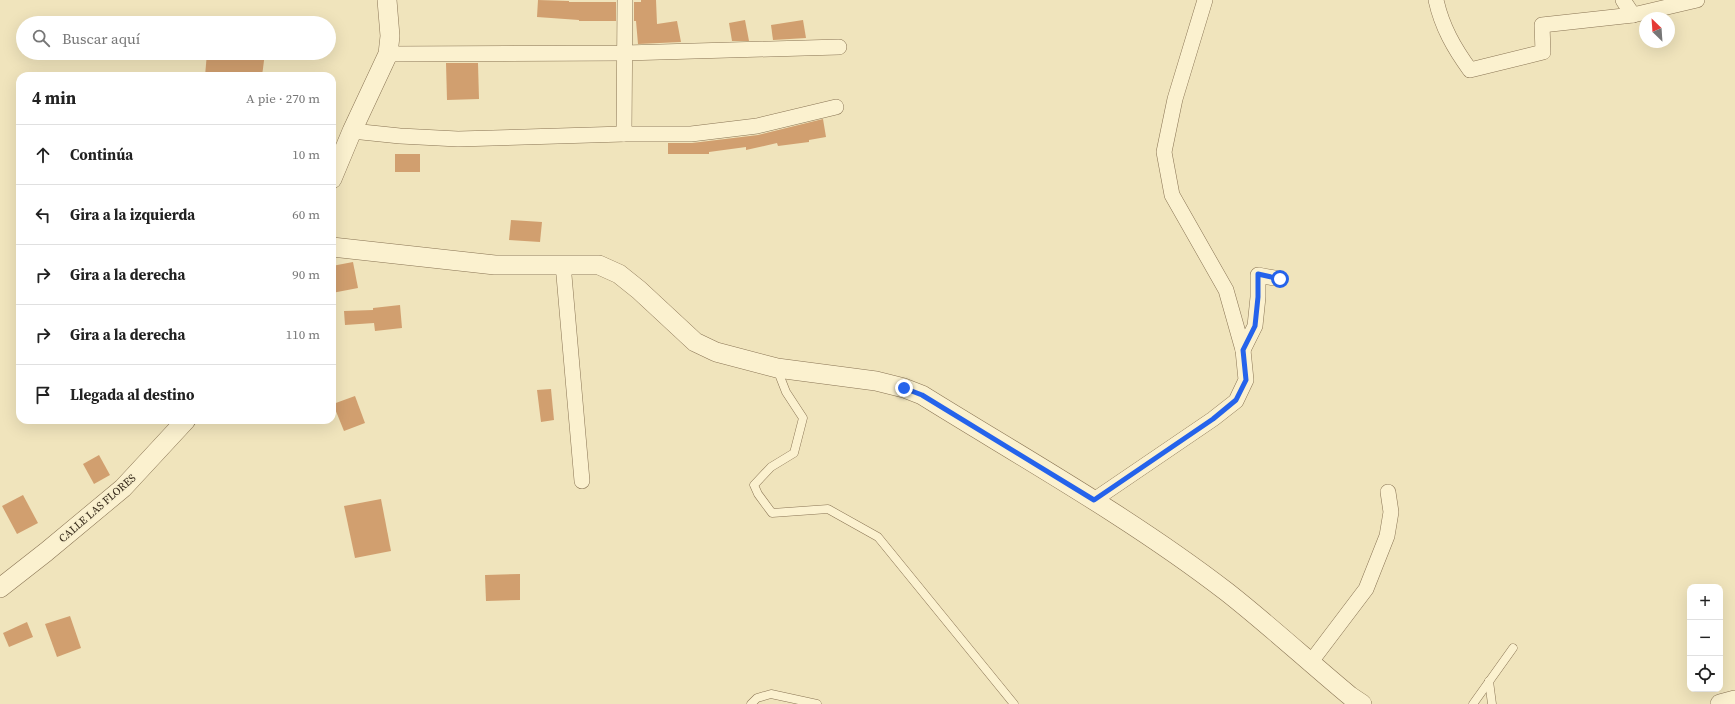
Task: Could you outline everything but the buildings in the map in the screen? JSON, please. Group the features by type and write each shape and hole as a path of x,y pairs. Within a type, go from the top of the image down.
{"street":[{"path":"336,170 352,131 388,54 390,36 387,0"},
{"path":"624,134 625,0"},
{"path":"1094,500 1213,419 1236,400 1246,380 1243,350 1226,290 1172,195 1164,152 1175,99 1205,0"},
{"path":"1436,0 1439,13 1454,49 1470,70 1543,52 1542,25 1633,15 1697,0"},
{"path":"1623,0 1633,15"},
{"path":"388,54 625,53 839,47"},
{"path":"352,131 400,136 458,139 624,134 691,134 757,126 836,107"},
{"path":"336,247 495,265 533,266 588,263 608,268 639,290 695,342 716,352 777,368 876,381 904,388 922,395 1094,500 1180,558 1227,592 1310,663 1362,704"},
{"path":"563,264 582,481"},
{"path":"1243,350 1255,326 1258,297 1258,274 1280,279"},
{"name":"CALLE LAS FLORES","path":"0,588 123,488 182,424"},
{"path":"1310,663 1366,589 1388,536 1391,512 1388,492"},
{"path":"1720,704 1735,700"}],"lane":[{"path":"777,368 786,392 803,418 794,453 771,467 754,485 758,494 772,512 828,509 878,537 1014,704"},
{"path":"1474,704 1513,648"},
{"path":"1490,681 1492,704"},
{"path":"751,704 757,698 771,694 817,704"}],"route":[{"path":"904,388 922,395 1094,500 1152,459 1213,419 1236,400 1246,380 1243,350 1255,326 1258,297 1258,274 1280,279"}]}
